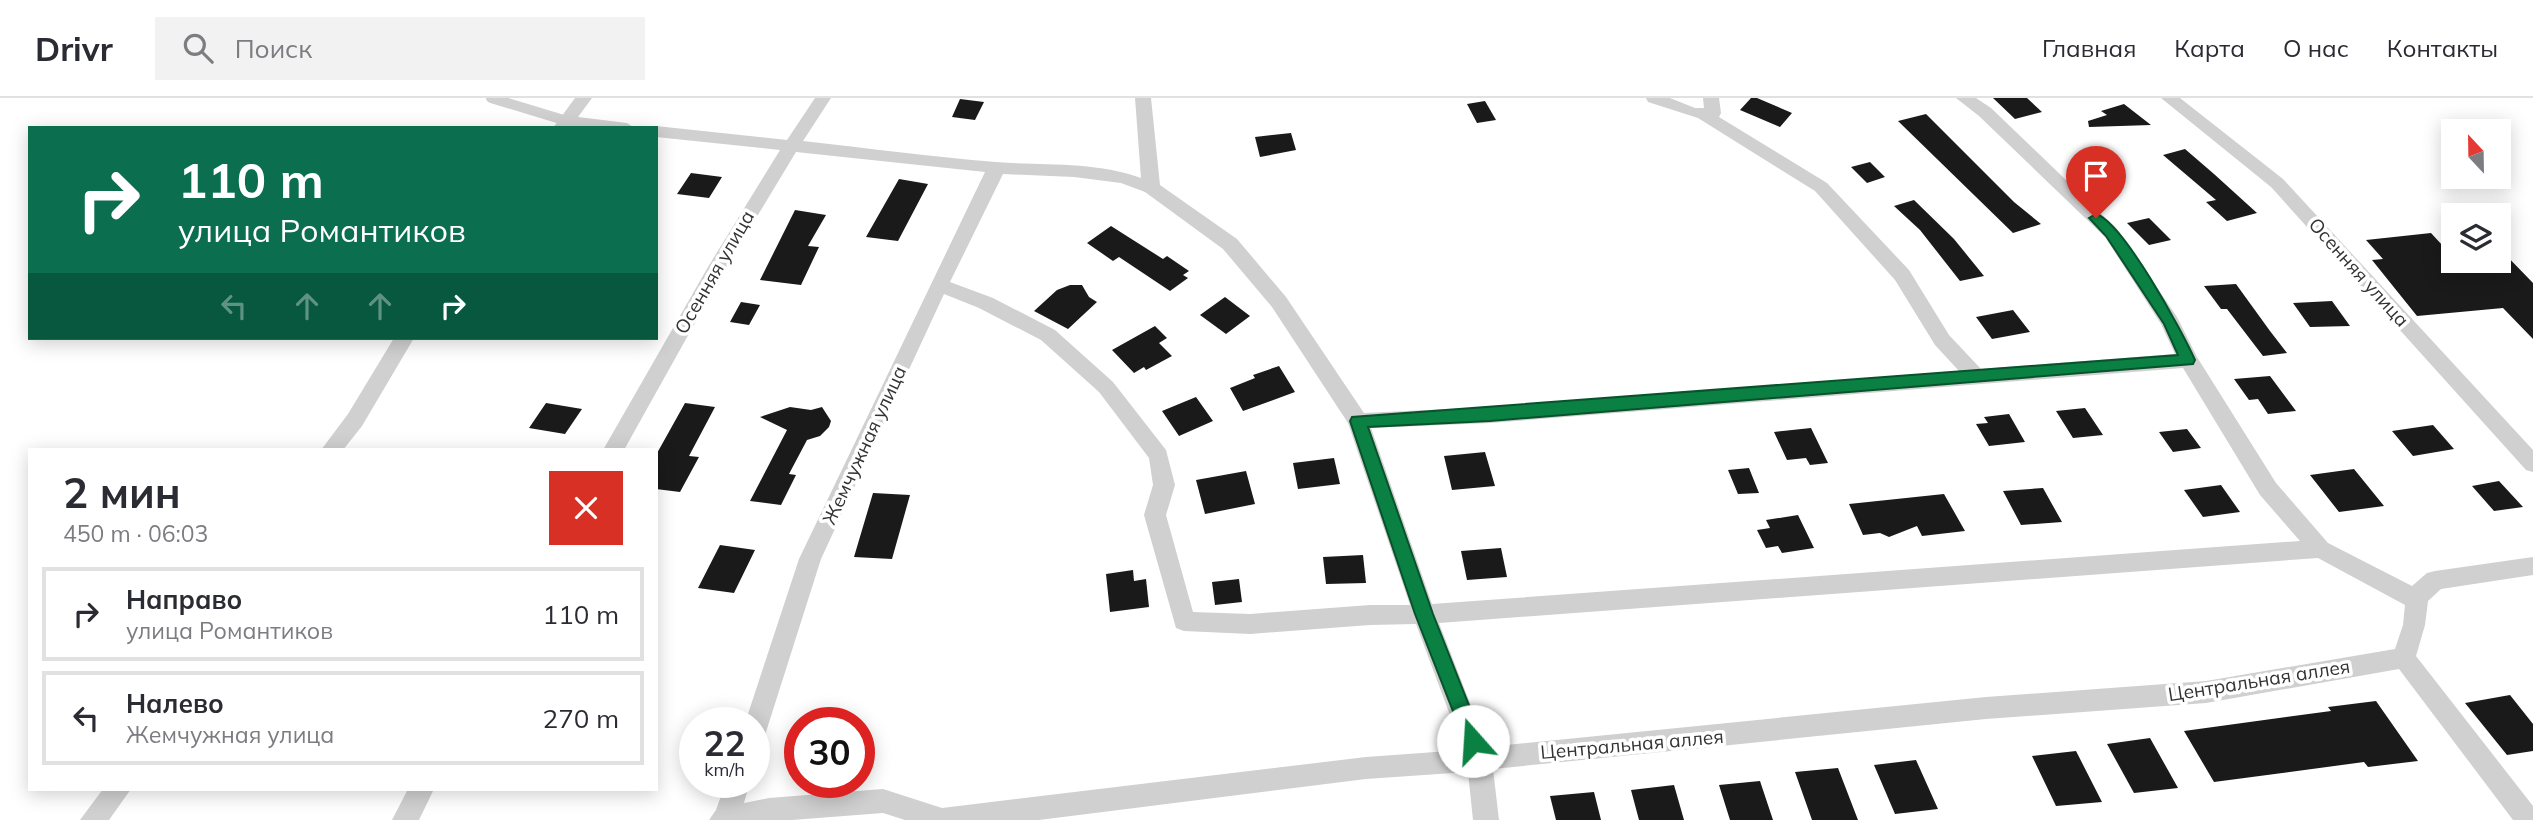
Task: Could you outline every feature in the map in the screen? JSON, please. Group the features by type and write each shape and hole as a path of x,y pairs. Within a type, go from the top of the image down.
{"street":[{"path":"564,125 584,98"},
{"name":"Осенняя улица","path":"614,448 712,272 790,145 823,98"},
{"path":"1143,98 1151,188"},
{"path":"1654,98 1693,113 1706,105 1821,187 1902,275 1942,340 1975,375"},
{"path":"1964,98 1985,112 2111,233 2170,322 2188,360 2268,489 2319,549 2417,600"},
{"name":"Осенняя улица","path":"2169,98 2277,183 2533,464"},
{"path":"564,125 585,126"},
{"path":"658,131 998,168 1074,171 1124,178 1151,188 1230,244 1279,302 1358,421 1424,614 1479,759 1486,820"},
{"name":"Жемчужная улица","path":"762,707 810,559 989,179 998,168"},
{"path":"940,285 986,303 1048,335 1106,387 1159,456 1164,485 1156,516 1184,621 1250,624 1424,614 2319,549"},
{"path":"333,448 355,420 403,340"},
{"path":"1358,421 1490,415 2188,360"},
{"path":"2528,820 2404,657 2414,625 2417,596 2435,580 2533,566"},
{"name":"Центральная аллея","path":"724,820 769,810 883,801 942,820 1366,768 1479,759 1620,743 1658,743 1986,708 2206,692 2404,657"},
{"path":"93,820 117,791"},
{"path":"405,820 421,791"},
{"path":"724,820 732,798"}],"lane":[{"path":"491,98 564,125"}],"building":[{"path":"1751,98 1792,113 1780,127 1740,110"},
{"path":"1993,98 2027,98 2042,112 2015,119"},
{"path":"960,99 984,102 975,120 952,117"},
{"path":"1485,101 1496,120 1477,123 1467,104"},
{"path":"2124,104 2151,125 2089,127 2088,121 2107,115 2101,111"},
{"path":"1926,114 2014,202 2041,224 2013,233 1898,121"},
{"path":"1291,133 1296,150 1260,157 1255,137"},
{"path":"2185,149 2257,213 2227,221 2206,202 2216,200 2163,155"},
{"path":"1870,162 1885,177 1867,183 1851,167"},
{"path":"691,173 722,177 709,198 677,194"},
{"path":"899,179 928,184 898,241 866,237"},
{"path":"1914,200 1954,239 1984,276 1960,281 1920,230 1894,206"},
{"path":"795,210 826,215 808,246 819,247 801,285 760,280"},
{"path":"2149,218 2171,240 2149,245 2127,223"},
{"path":"1111,226 1163,259 1167,256 1189,271 1183,275 1188,278 1170,291 1119,257 1113,261 1087,243"},
{"path":"2431,233 2441,244 2441,273 2511,273 2511,260 2533,283 2533,339 2503,308 2417,316 2372,260 2383,259 2366,240"},
{"path":"2236,284 2287,353 2263,356 2227,309 2221,309 2204,286"},
{"path":"1070,285 1082,285 1089,297 1097,302 1068,329 1034,311 1057,290"},
{"path":"1225,297 1250,316 1226,334 1200,315"},
{"path":"2332,301 2350,326 2310,327 2293,303"},
{"path":"741,302 760,305 749,325 730,322"},
{"path":"2013,310 2030,332 1992,339 1976,317"},
{"path":"1155,326 1167,338 1159,343 1172,356 1146,370 1144,367 1134,373 1112,350"},
{"path":"1279,366 1295,392 1243,411 1230,388 1255,378 1253,375"},
{"path":"2270,376 2296,411 2268,414 2258,399 2249,400 2234,379"},
{"path":"1196,397 1213,421 1179,436 1162,411"},
{"path":"546,403 582,409 565,434 529,428"},
{"path":"685,403 715,407 689,456 699,457 680,492 658,489 658,451"},
{"path":"790,407 811,410 822,407 831,421 829,427 820,436 807,440 789,474 796,475 781,505 750,501 787,430 760,417"},
{"path":"2085,408 2103,435 2073,438 2056,411"},
{"path":"2009,414 2025,442 1989,446 1976,424 1988,423 1984,417"},
{"path":"2433,425 2454,449 2413,456 2392,431"},
{"path":"1811,428 1828,463 1810,465 1806,458 1787,460 1774,432"},
{"path":"2187,429 2201,448 2173,452 2159,432"},
{"path":"1485,452 1495,486 1452,490 1444,456"},
{"path":"1334,458 1340,484 1298,489 1293,463"},
{"path":"1749,468 1759,493 1738,494 1728,470"},
{"path":"2354,469 2384,506 2339,512 2310,475"},
{"path":"1246,471 1255,504 1205,514 1196,480"},
{"path":"2499,481 2523,507 2494,511 2472,486"},
{"path":"2221,485 2240,512 2203,517 2184,490"},
{"path":"2043,488 2062,522 2021,525 2003,491"},
{"path":"873,493 910,495 892,559 854,557"},
{"path":"1944,494 1965,531 1922,536 1917,526 1889,537 1880,533 1863,535 1849,504"},
{"path":"1798,515 1814,548 1782,553 1778,546 1766,548 1757,530 1770,528 1766,520"},
{"path":"720,545 755,550 734,593 698,588"},
{"path":"1501,548 1507,577 1467,580 1461,551"},
{"path":"1363,555 1366,583 1326,584 1323,557"},
{"path":"1133,570 1134,581 1146,579 1149,607 1110,612 1106,574"},
{"path":"1239,579 1242,602 1215,605 1212,582"},
{"path":"2510,695 2533,724 2533,751 2507,755 2465,703"},
{"path":"2376,701 2418,761 2368,767 2364,762 2214,782 2184,731 2331,711 2328,707"},
{"path":"2150,738 2178,788 2134,793 2107,744"},
{"path":"2076,751 2102,802 2056,806 2032,756"},
{"path":"1916,760 1938,809 1895,814 1874,765"},
{"path":"1838,768 1858,820 1812,820 1795,772"},
{"path":"1760,781 1773,820 1730,820 1719,785"},
{"path":"1674,785 1684,820 1639,820 1631,790"},
{"path":"1594,792 1601,820 1556,820 1550,796"}],"route":[{"path":"1473,741 1424,614 1371,466 1358,421 1490,415 1661,399 2188,360 2170,322 2111,233 2096,218"}]}
